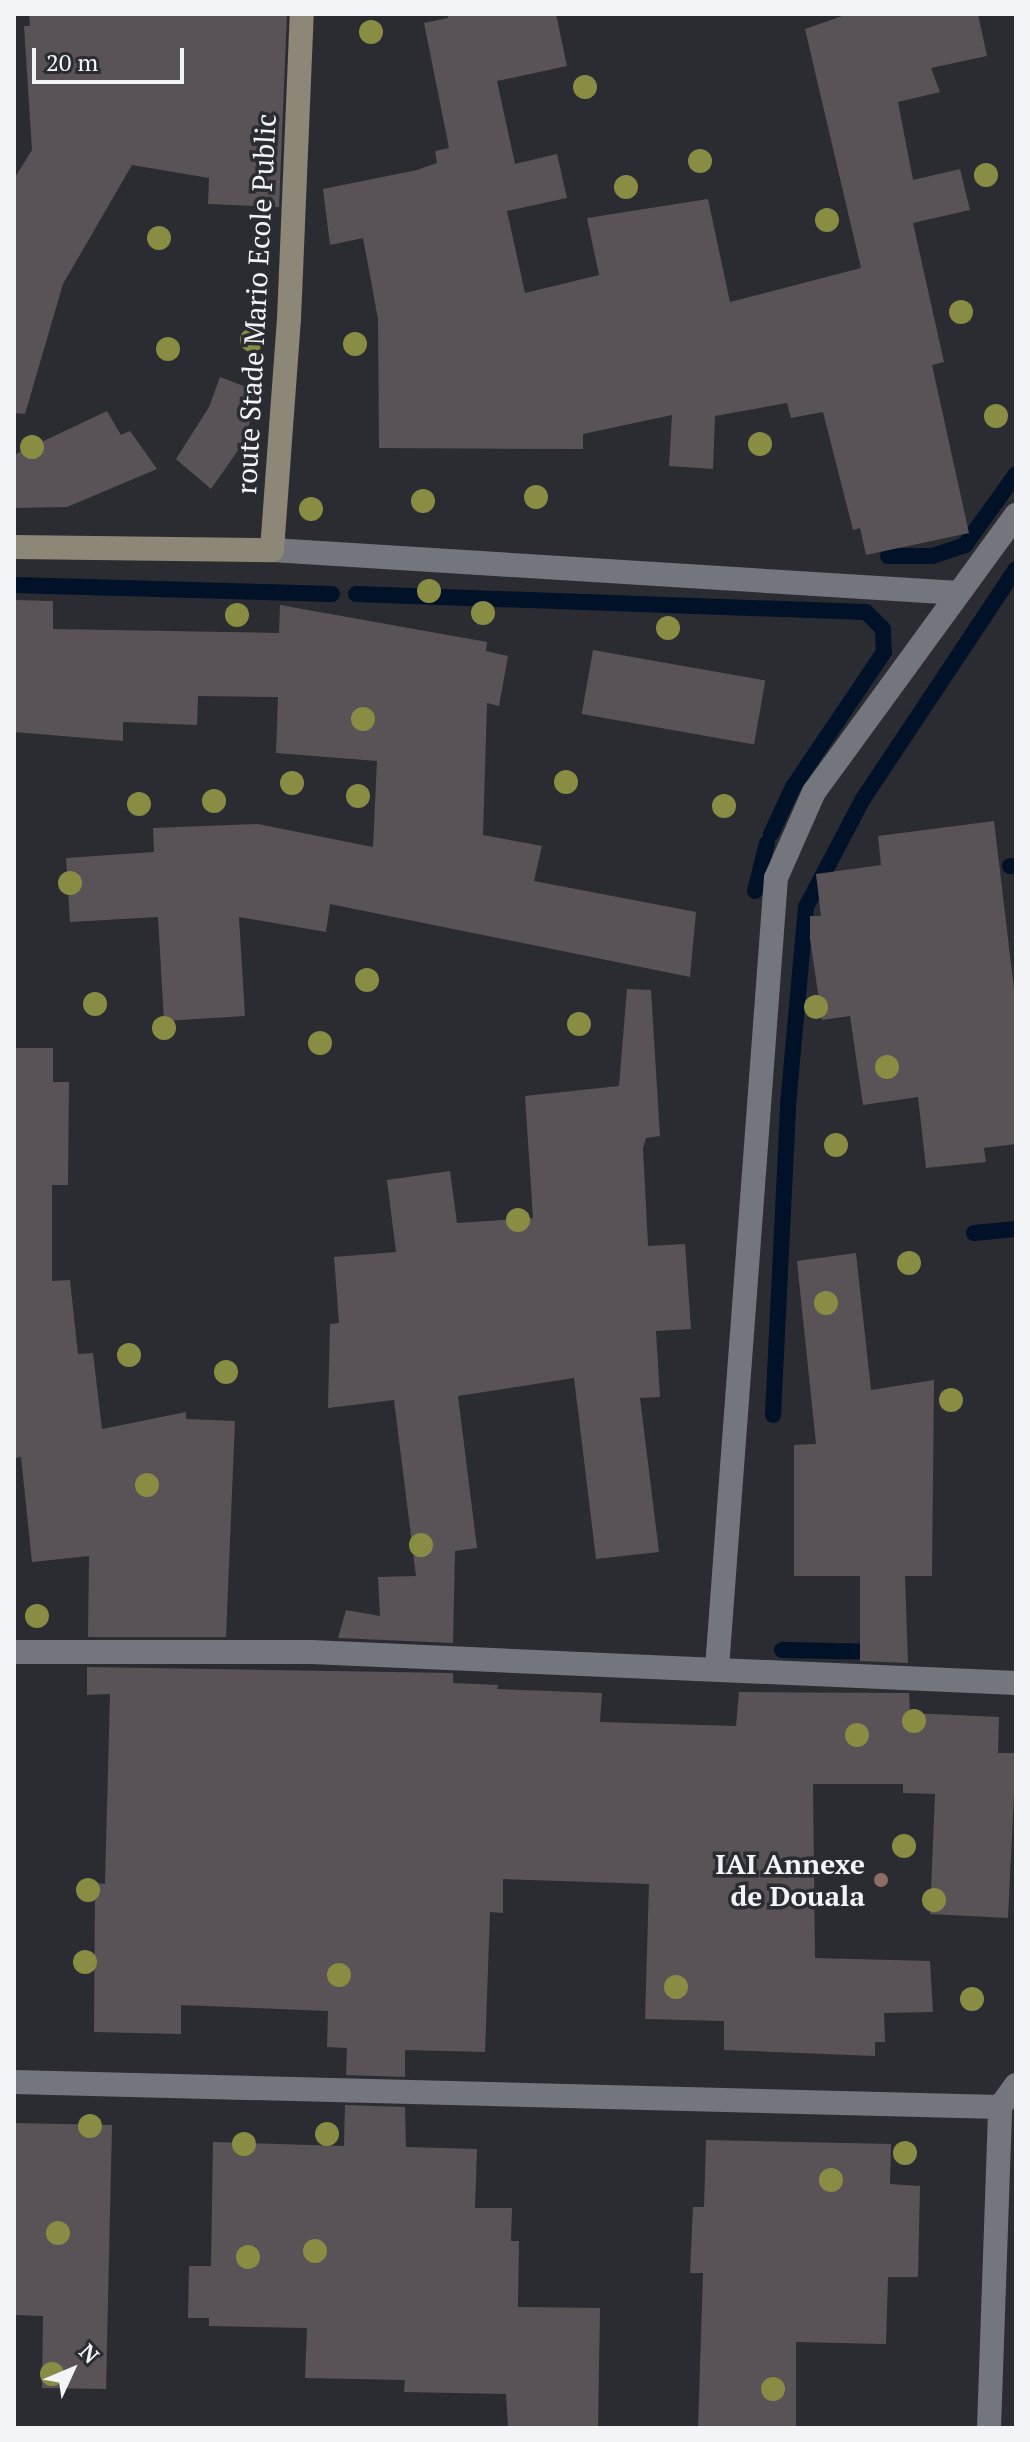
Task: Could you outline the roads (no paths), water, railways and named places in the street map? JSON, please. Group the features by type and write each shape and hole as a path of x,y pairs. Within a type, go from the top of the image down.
{"street":[{"name":"route Stade Mario Ecole Public","path":"272,550 289,319 302,14"},
{"path":"717,1668 776,878 814,792 1016,515"},
{"path":"14,547 272,550 959,593"},
{"path":"14,1652 311,1652 1016,1683"},
{"path":"14,2082 1000,2107"},
{"path":"989,2428 1000,2107 1016,2085"}],"waterway":[{"path":"888,556 932,556 965,545 1016,474"},
{"path":"773,1415 788,1105 806,907 863,799 1016,569"},
{"path":"14,585 332,594"},
{"path":"356,594 866,612 883,629 884,652 793,787 771,834"},
{"path":"755,891 767,843"},
{"path":"1010,866 1016,866"},
{"path":"974,1233 1016,1229"},
{"path":"782,1650 881,1652"}],"place":[{"name":"IAI Annexe de Douala","path":"881,1880"}]}
